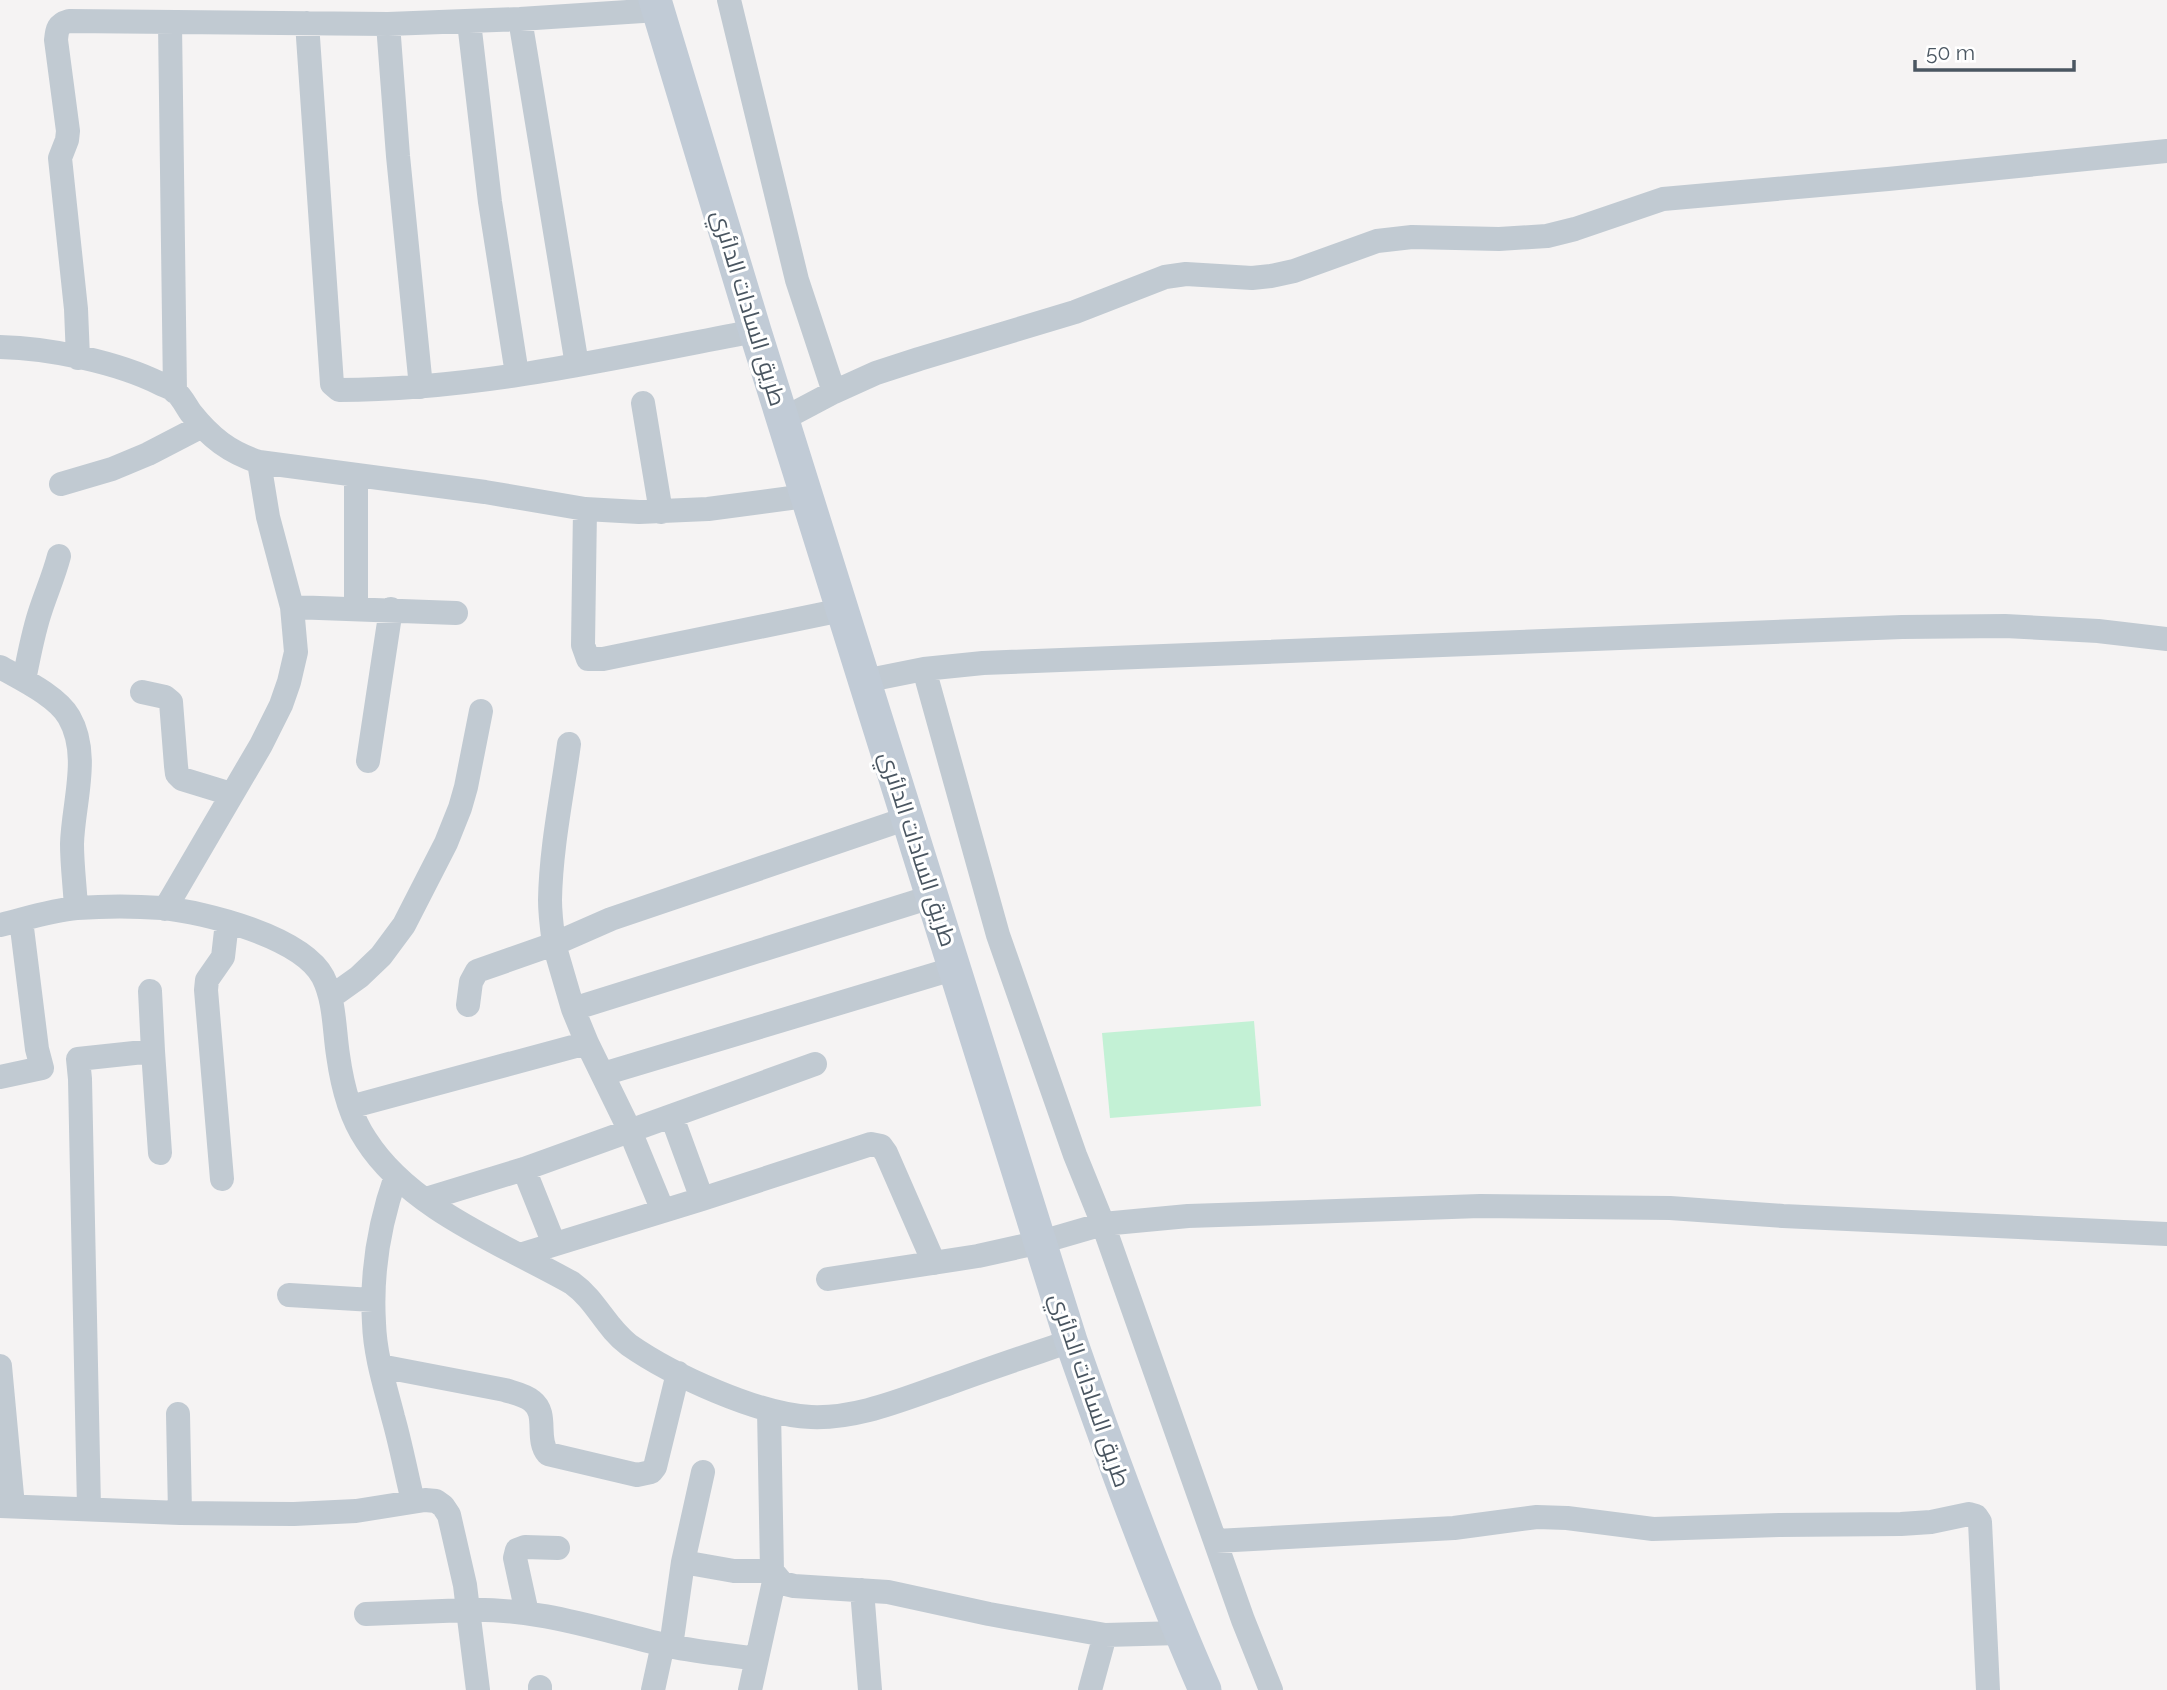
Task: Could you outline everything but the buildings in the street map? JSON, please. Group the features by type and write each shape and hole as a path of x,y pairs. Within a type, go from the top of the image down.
{"main road":[{"name":"طريق السادات الدائري","path":"657,5 806,496 1071,1341 1114,1465 1205,1690"}],"street":[{"path":"729,0 791,256 834,392"},
{"path":"78,358 76,309 60,158 68,131 56,40 61,24 69,21 170,24 469,22 657,5"},
{"path":"520,19 577,365"},
{"path":"469,22 491,202 517,374"},
{"path":"307,23 332,384 339,390 421,387 517,374 755,331"},
{"path":"170,24 176,392"},
{"path":"388,24 421,387"},
{"path":"783,419 876,373 1075,312 1166,277 1186,274 1252,278 1271,276 1294,271 1377,242 1412,237 1499,239 1546,236 1575,229 1663,198 2167,151"},
{"path":"0,347 26,348 78,358 114,366 150,379 176,392 211,436 234,453 259,462 485,492 585,509 661,512 806,496"},
{"path":"643,402 661,512"},
{"path":"61,484 112,469 202,426"},
{"path":"164,909 261,745 281,705 296,652 292,607 268,517 259,462"},
{"path":"356,476 356,608"},
{"path":"585,509 583,645 588,659 603,660 842,610"},
{"path":"24,680 33,635 59,556"},
{"path":"292,607 456,613"},
{"path":"368,761 391,610"},
{"path":"864,681 924,669 1092,657 1902,627 2005,626 2098,631 2167,639"},
{"path":"0,667 24,680 61,707 69,716 75,732 79,755 72,845 76,908"},
{"path":"924,669 998,934 1075,1154 1103,1224 1271,1690"},
{"path":"142,692 164,697 171,702 177,774 182,779 231,794"},
{"path":"331,997 359,977 381,956 404,925 446,843 460,808 467,787 481,711"},
{"path":"569,744 551,867 550,904 554,944 573,1009 630,1131 663,1211"},
{"path":"468,1005 471,982 477,971 554,944 611,919 908,818"},
{"path":"573,1009 931,897"},
{"path":"42,1068 10,923 76,908 164,909 227,922 277,940 310,960 323,976 331,997 338,1055 350,1107 365,1139 396,1176 459,1222 572,1283 586,1293 615,1334 640,1352 678,1373 769,1410 810,1417 840,1415 881,1407 1071,1341"},
{"path":"222,1179 206,990 207,980 223,957 227,922"},
{"path":"603,1074 956,968"},
{"path":"150,990 160,1153"},
{"path":"350,1107 587,1043"},
{"path":"0,1077 78,1059 153,1051"},
{"path":"78,1059 89,1508"},
{"path":"426,1199 673,1117 815,1064"},
{"path":"673,1117 702,1199"},
{"path":"520,1255 702,1199 863,1145 876,1144 886,1153 934,1263"},
{"path":"523,1169 554,1244"},
{"path":"396,1176 384,1209 378,1237 373,1300 374,1326 380,1366 413,1500"},
{"path":"828,1279 978,1256 1103,1224 1188,1216 1480,1206 1670,1208 2167,1234"},
{"path":"289,1295 373,1300"},
{"path":"0,1366 7,1506 180,1513 294,1514 356,1511 413,1500 436,1501 449,1515 465,1585 478,1690"},
{"path":"380,1366 505,1390 522,1396 533,1402 539,1411 542,1448 548,1454 637,1475 651,1472 655,1467 678,1373"},
{"path":"750,1690 774,1574 769,1410"},
{"path":"178,1414 180,1513"},
{"path":"653,1690 667,1645 703,1472"},
{"path":"1216,1541 1454,1528 1538,1517 1653,1529 1901,1524 1931,1522 1969,1514 1976,1516 1980,1522 1988,1690"},
{"path":"527,1613 515,1558 517,1550 525,1547 558,1548"},
{"path":"683,1562 734,1571 774,1574 782,1583 794,1586 888,1592 1105,1635 1180,1633"},
{"path":"862,1590 870,1690"},
{"path":"366,1614 494,1609 570,1620 667,1645 756,1659"},
{"path":"1090,1690 1105,1635"}],"green space":[{"path":"1254,1021 1261,1106 1110,1118 1102,1033"}]}
